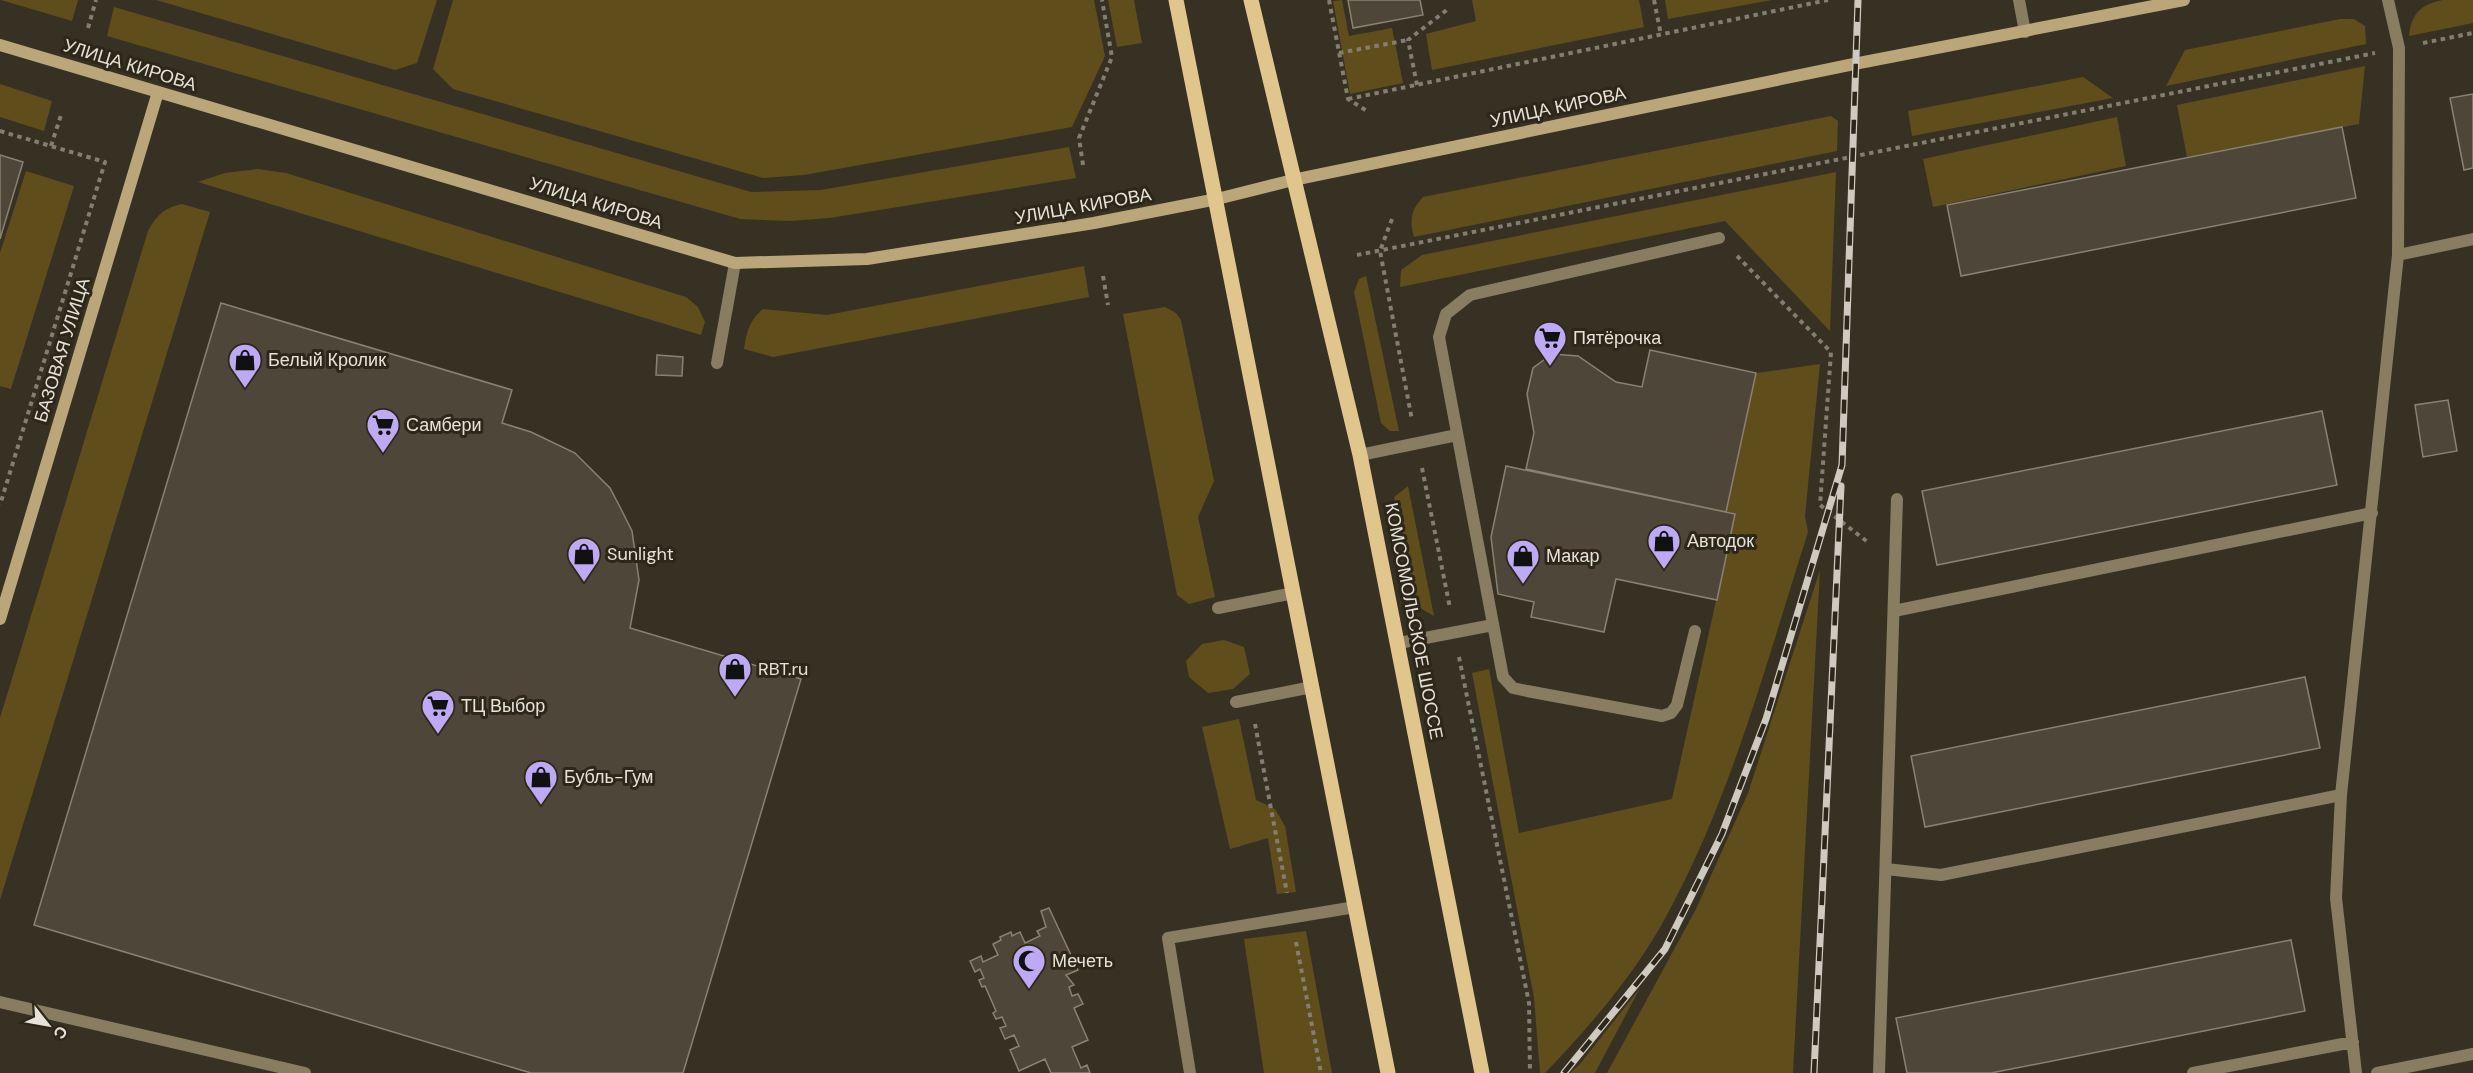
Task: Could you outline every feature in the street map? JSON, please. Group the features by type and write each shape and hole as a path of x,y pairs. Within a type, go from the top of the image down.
{"main road":[{"path":"1176,0 1388,1073"},
{"name":"КОМСОМОЛЬСКОЕ ШОССЕ","path":"1251,0 1360,455 1399,643 1482,1073"},
{"name":"УЛИЦА КИРОВА","path":"0,45 735,263 867,259 1039,232 1217,200 1293,180 2184,0"},
{"name":"БАЗОВАЯ УЛИЦА","path":"0,619 158,92"}],"lane":[{"path":"2019,0 2025,32"},
{"path":"2356,1073 2336,898 2341,795 2398,255 2399,48 2388,0"},
{"path":"1695,631 1677,705 1671,713 1662,716 1513,688 1503,677 1439,337 1446,314 1456,303 1470,295 1719,238"},
{"path":"2398,255 2473,239"},
{"path":"717,363 735,263"},
{"path":"1360,455 1457,435"},
{"path":"1880,1073 1897,499"},
{"path":"1894,611 2372,513"},
{"path":"1218,608 1294,593"},
{"path":"1399,643 1493,626"},
{"path":"1236,702 1312,687"},
{"path":"1886,868 1941,874 2341,795"},
{"path":"1190,1073 1168,938 1355,907"},
{"path":"0,1002 306,1073"},
{"path":"2193,1073 2353,1042"},
{"path":"2378,1073 2473,1054"}],"path":[{"path":"88,28 96,0"},
{"path":"1083,165 1079,138 1112,57 1102,0"},
{"path":"1329,0 1348,99 1367,111"},
{"path":"1654,0 1661,35"},
{"path":"1348,99 1828,0"},
{"path":"1339,53 1408,40 1448,9"},
{"path":"1357,255 2473,33"},
{"path":"1408,40 1417,85"},
{"path":"51,146 62,112"},
{"path":"0,131 105,162 0,505"},
{"path":"1719,238 1831,352 1820,505 1896,563"},
{"path":"1103,276 1108,305"},
{"path":"1250,700 1322,1073"}],"shaded area":[{"path":"1,0 78,0 72,21"},
{"path":"156,0 437,0 417,63 395,70"},
{"path":"453,0 1094,0 1105,56 1072,127 804,175 763,178 453,89 433,69"},
{"path":"1108,0 1134,0 1142,43 1117,47"},
{"path":"1342,0 1349,36 1392,28 1403,83 1350,94 1333,1"},
{"path":"1472,0 1639,0 1644,27 1432,70 1426,34 1476,21"},
{"path":"1665,0 1772,0 1668,19"},
{"path":"2443,0 2473,0 2473,23 2409,36 2412,22 2418,11 2429,4"},
{"path":"114,7 751,192 821,190 1069,147 1076,178 830,218 789,221 740,219 107,36"},
{"path":"2340,19 2354,19 2365,26 2366,44 2166,86 2185,50"},
{"path":"2365,66 2359,124 2187,157 2177,105"},
{"path":"2083,77 2113,98 1912,136 1908,111"},
{"path":"0,84 52,101 44,131 0,117"},
{"path":"1831,116 1838,121 1837,151 1414,237 1412,216 1423,197"},
{"path":"2117,117 2126,166 1933,207 1923,159"},
{"path":"258,169 286,173 686,297 698,307 705,322 701,335 198,182 225,173"},
{"path":"26,171 74,186 11,389 0,386 0,253"},
{"path":"1836,172 1830,331 1725,221 1400,287 1401,270 1422,255"},
{"path":"182,204 210,212 0,900 0,718 148,231 162,213"},
{"path":"1084,266 1089,297 773,357 744,349 749,327 763,309 827,315"},
{"path":"1366,276 1399,431 1390,431 1381,423 1354,292 1359,279"},
{"path":"1165,307 1176,313 1181,320 1214,481 1198,517 1215,597 1189,604 1177,595 1123,314"},
{"path":"1820,364 1805,516 1808,532 1747,725 1712,820 1669,911 1643,955 1613,996 1579,1036 1545,1073 1540,1073 1534,998 1472,673 1489,669 1519,833 1672,799 1735,515 1726,512 1756,373"},
{"path":"1408,486 1434,616 1415,605 1394,497"},
{"path":"1820,570 1793,1073 1607,1073 1696,909 1748,793"},
{"path":"1224,640 1244,647 1250,674 1233,689 1208,693 1189,677 1186,661 1202,644"},
{"path":"1239,719 1256,800 1275,809 1285,826 1296,892 1277,894 1268,838 1230,849 1202,727"},
{"path":"1306,931 1332,1073 1264,1073 1244,939"},
{"path":"1640,988 1595,1073 1570,1073 1580,1064"}],"building":[{"path":"1348,0 1420,0 1423,15 1353,28"},
{"path":"2473,94 2473,168 2464,170 2450,98"},
{"path":"2342,127 2356,198 1961,276 1947,205"},
{"path":"0,155 23,162 0,239"},
{"name":"ТЦ Выбор","path":"221,303 512,390 502,423 531,432 575,453 610,488 632,531 639,580 630,628 801,679 683,1073 531,1073 34,925"},
{"path":"1650,350 1756,373 1726,512 1526,469 1534,433 1527,394 1533,368 1552,354 1578,356 1616,382 1642,387"},
{"path":"657,355 683,357 682,376 656,375"},
{"path":"2448,400 2457,451 2423,457 2415,405"},
{"path":"2322,411 2337,485 1937,565 1922,491"},
{"path":"1506,466 1735,514 1717,600 1616,579 1604,632 1531,617 1534,602 1498,594 1491,537"},
{"path":"2305,677 2320,748 1925,827 1911,756"},
{"name":"Мечеть","path":"1049,908 1078,970 1066,975 1074,985 1069,987 1072,996 1078,994 1083,1004 1074,1008 1088,1040 1072,1047 1081,1068 1087,1065 1090,1073 1051,1073 1045,1059 1019,1071 1010,1050 1019,1046 1014,1035 1005,1039 1000,1028 1006,1026 1002,1017 996,1019 993,1013 996,1011 985,986 982,987 979,980 984,978 980,969 975,972 970,961 981,956 983,962 998,955 993,944 1001,940 1000,937 1011,932 1012,936 1020,932 1025,943 1040,936 1037,931 1046,927 1041,911"},
{"path":"2291,940 2305,1011 1991,1073 1907,1073 1896,1018"}],"railway":[{"path":"1564,1073 1665,949 1722,834 1766,719 1842,465 1858,0"},
{"path":"1814,1073 1841,486"}],"place":[{"name":"Пятёрочка","path":"1550,367"},
{"name":"Белый Кролик","path":"245,389"},
{"name":"Самбери","path":"383,454"},
{"name":"Автодок","path":"1664,570"},
{"name":"Sunlight","path":"584,583"},
{"name":"Макар","path":"1523,585"},
{"name":"RBT.ru","path":"735,698"},
{"name":"ТЦ Выбор","path":"438,735"},
{"name":"Бубль-Гум","path":"541,806"},
{"name":"Мечеть","path":"1029,990"}]}
